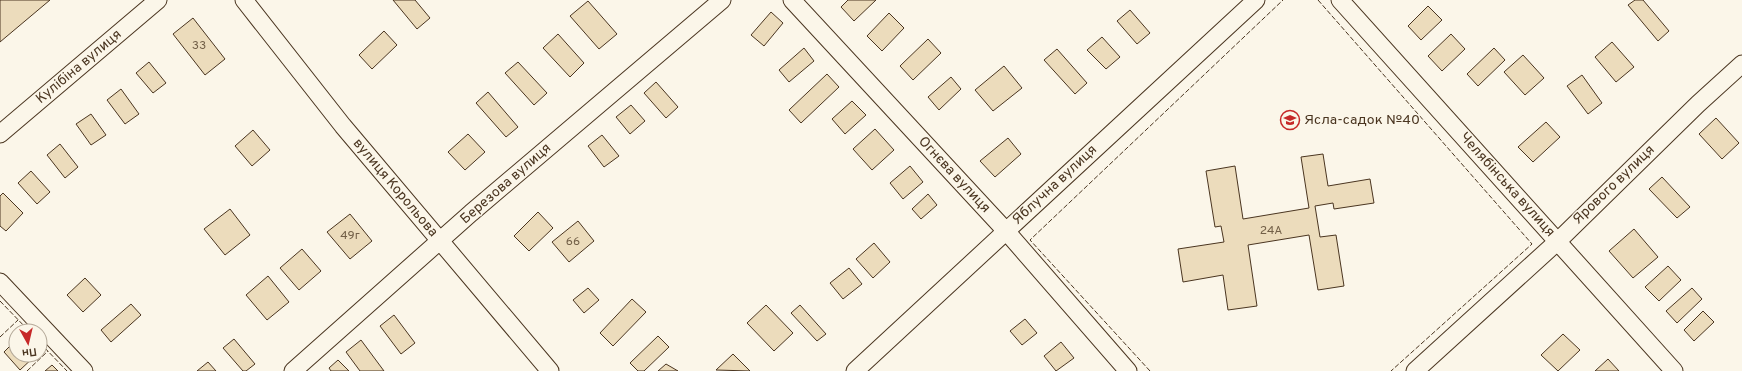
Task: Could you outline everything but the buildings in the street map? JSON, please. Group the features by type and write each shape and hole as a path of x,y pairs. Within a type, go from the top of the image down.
{"street":[{"name":"Кулібіна вулиця","path":"0,134 158,0"},
{"name":"вулиця Корольова","path":"244,0 343,126 550,371"},
{"name":"Березова вулиця","path":"293,371 440,241 722,0"},
{"name":"Огнєва вулиця","path":"792,0 1006,231 1128,371"},
{"name":"Яблучна вулиця","path":"855,371 1256,0"},
{"name":"Челябінська вулиця","path":"1340,0 1674,371"},
{"name":"Ярового вулиця","path":"1415,371 1558,241 1698,104 1742,64"},
{"path":"0,282 84,371"}],"fence":[{"path":"1150,371 1030,240 1283,0"},
{"path":"1318,0 1532,244 1391,371"},
{"path":"0,301 21,323"},
{"path":"0,337 18,320"},
{"path":"48,351 67,371"},
{"path":"27,371 35,363"}],"place":[{"name":"Ясла-садок №40","path":"1290,120"}]}
